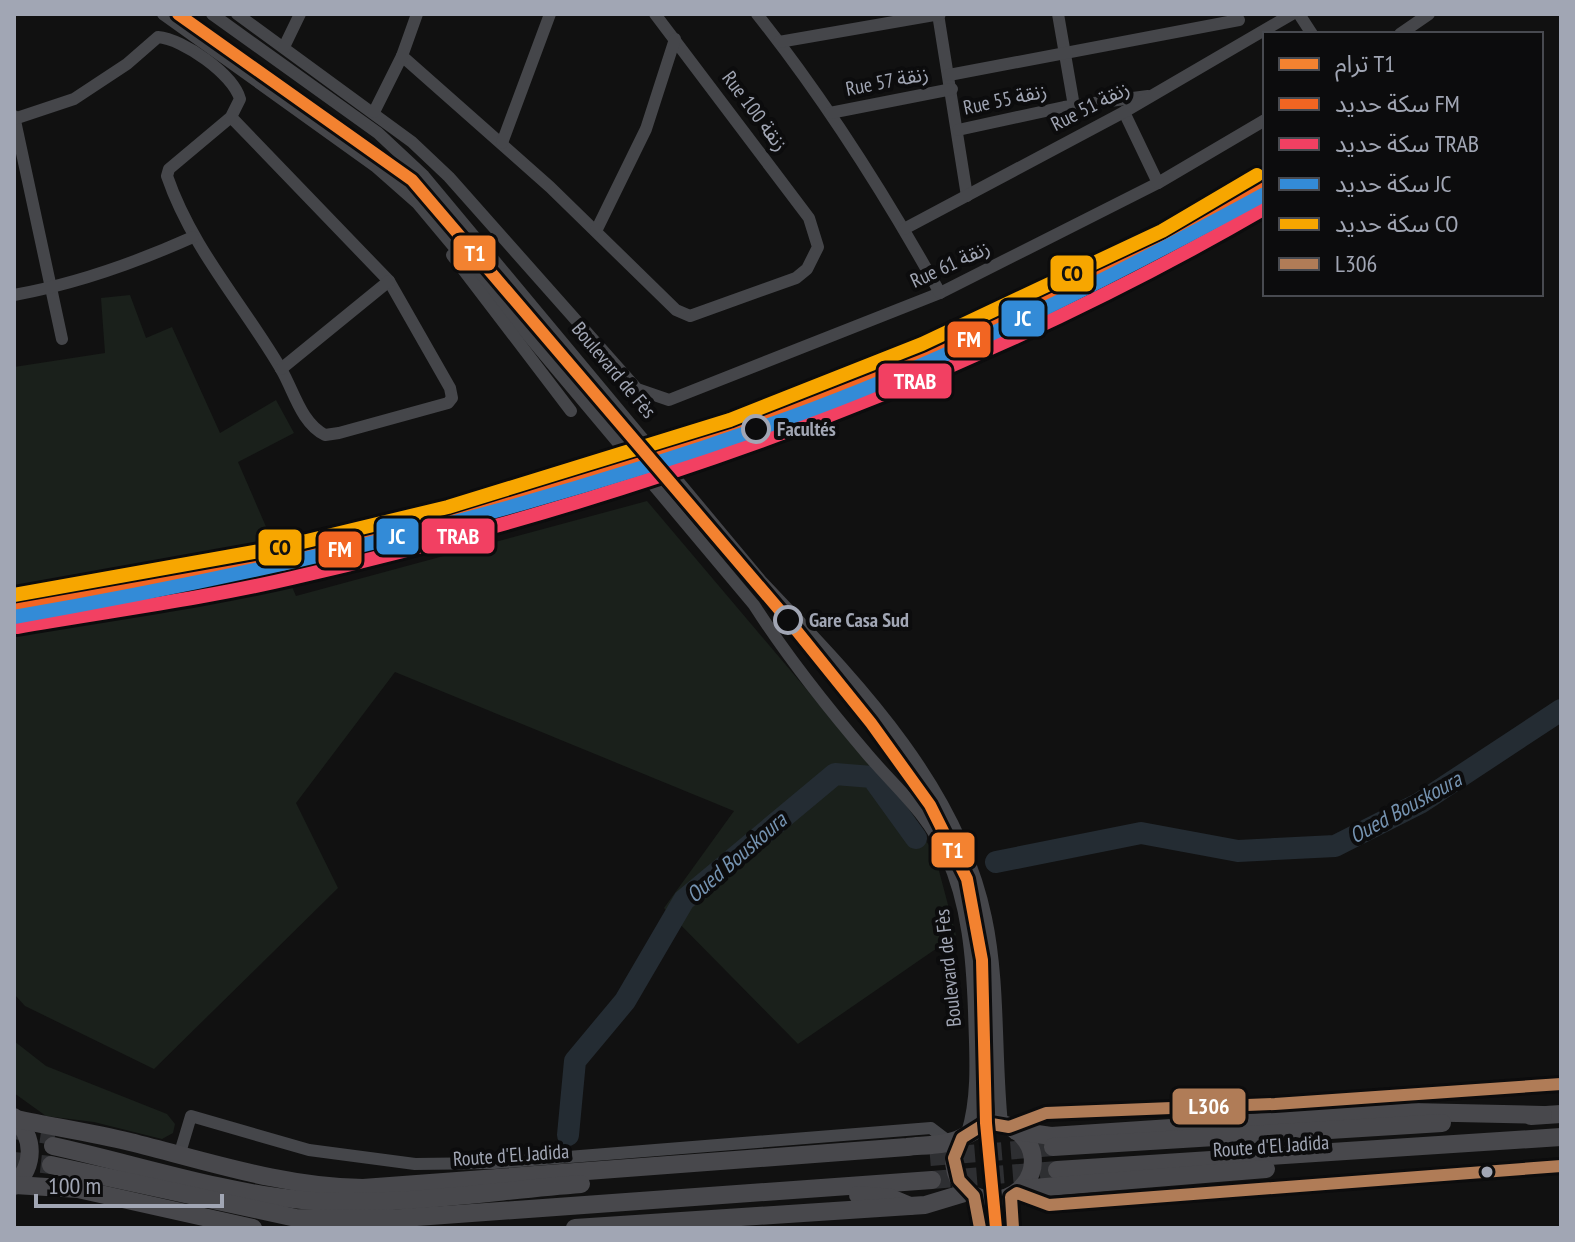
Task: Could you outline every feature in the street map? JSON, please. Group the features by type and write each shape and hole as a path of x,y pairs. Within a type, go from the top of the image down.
{"highway":[{"name":"Route d'El Jadida","path":"15,1118 310,1185 363,1188 907,1147 959,1137 986,1123 1051,1136 1449,1111 1552,1115"},
{"name":"Route d'El Jadida","path":"1053,1147 1552,1115"},
{"path":"15,1118 27,1134 31,1152 27,1170 15,1186"},
{"path":"575,1228 910,1206 971,1194 993,1201 1016,1193 1029,1176 1031,1155 1009,1127"},
{"path":"959,1137 954,1166 971,1194"},
{"name":"Route d'El Jadida","path":"1057,1170 1561,1137"},
{"name":"Route d'El Jadida","path":"1016,1193 1442,1156 1487,1150 1522,1139"},
{"name":"Route d'El Jadida","path":"54,1141 133,1152 220,1184 301,1200 390,1199 930,1157"},
{"path":"51,1165 296,1218 389,1219 932,1180"},
{"path":"15,1186 78,1189 253,1228"},
{"path":"465,1212 586,1216 847,1194 876,1195 910,1206"}],"street":[{"name":"Boulevard de Fès","path":"163,14 375,166 417,203 754,605 781,649 867,754 918,807 946,856 968,931 974,1031 973,1111 959,1137"},
{"name":"Boulevard de Fès","path":"212,14 378,133 424,176 762,582 813,634 896,734 964,845 979,890 991,956 1009,1127"},
{"path":"237,14 374,112 402,56 417,14"},
{"path":"284,47 300,14"},
{"path":"502,143 550,14"},
{"name":"Rue 100 زنقة","path":"596,231 676,310 690,316 796,278 814,259 817,236 809,218 655,14"},
{"path":"757,14 830,113 904,229 940,293"},
{"path":"779,42 938,14 967,196"},
{"path":"1058,14 1074,106"},
{"name":"Rue 51 زنقة","path":"1264,32 1292,14"},
{"path":"1299,14 1311,32"},
{"path":"1403,32 1429,14"},
{"path":"949,75 1237,17 1250,41"},
{"name":"Rue 51 زنقة","path":"904,229 1124,112 1263,33"},
{"path":"62,339 14,118 74,99 127,64 158,37 182,42 232,81 240,99 231,117 169,169 167,176 193,237 281,369 309,423 325,435 448,403 452,398 450,388 389,281 231,117"},
{"path":"402,56 596,231 646,129 675,39"},
{"name":"Rue 57 زنقة","path":"830,113 952,89"},
{"name":"Rue 55 زنقة","path":"958,130 1074,106 1155,95"},
{"name":"Rue 61 زنقة","path":"374,112 449,177 637,389 669,400 940,293 1158,183 1263,121"},
{"path":"1124,112 1158,183"},
{"path":"417,203 460,268 571,411"},
{"path":"14,295 52,289 145,258 193,237"},
{"path":"281,369 389,281"},
{"path":"1009,1127 1046,1113 1275,1104 1561,1084"},
{"path":"179,1156 191,1116 309,1150 415,1164 494,1163 931,1128 959,1137"},
{"path":"1013,1228 1016,1193 1028,1200 1049,1205 1561,1166"},
{"path":"971,1194 980,1228"},
{"path":"674,1228 714,1218"}],"shaded area":[{"path":"130,295 146,338 172,327 220,433 276,400 294,433 238,462 296,596 647,501 873,768 934,852 956,935 798,1044 664,908 734,811 395,672 296,803 338,888 154,1069 25,1006 14,994 14,367 105,353 101,298"},
{"path":"14,1041 46,1066 167,1114 175,1124 173,1133 162,1139 94,1122 46,1116 14,1093"}],"waterway":[{"name":"Oued Bouskoura","path":"996,862 1141,833 1238,851 1335,846 1420,803 1561,710"},
{"name":"Oued Bouskoura","path":"568,1135 575,1061 625,1001 684,900 835,774 872,777 916,838"}],"tunnel":[{"path":"14,1130 55,1136"},
{"path":"930,1157 1053,1147"},
{"path":"14,1161 51,1165"},
{"path":"932,1180 1057,1170"}],"tram line":[{"name":"T1","path":"178,14 412,180 788,620 871,723 930,805 967,879 982,960 986,1123 996,1228"}],"rail line":[{"name":"CO","path":"14,595 282,547 448,507 730,420 922,344 1162,231 1257,175"},
{"name":"FM","path":"14,611 285,563 452,522 735,435 928,359 1169,245 1263,190"},
{"name":"JC","path":"14,617 318,556 518,505 715,444 929,362 1099,282 1263,195"},
{"name":"TRAB","path":"17,627 189,599 292,578 545,512 669,473 793,429 1034,329 1151,271 1263,209"}],"transit line":[{"name":"L306","path":"980,1228 974,1196 959,1180 954,1158 962,1138 986,1123 1009,1127 1046,1113 1275,1104 1561,1084"},
{"name":"L306","path":"1013,1228 1011,1197 1017,1193 1049,1205 1561,1166"}],"place":[{"name":"Facultés","path":"756,429"},
{"name":"Gare Casa Sud","path":"788,620"}]}
